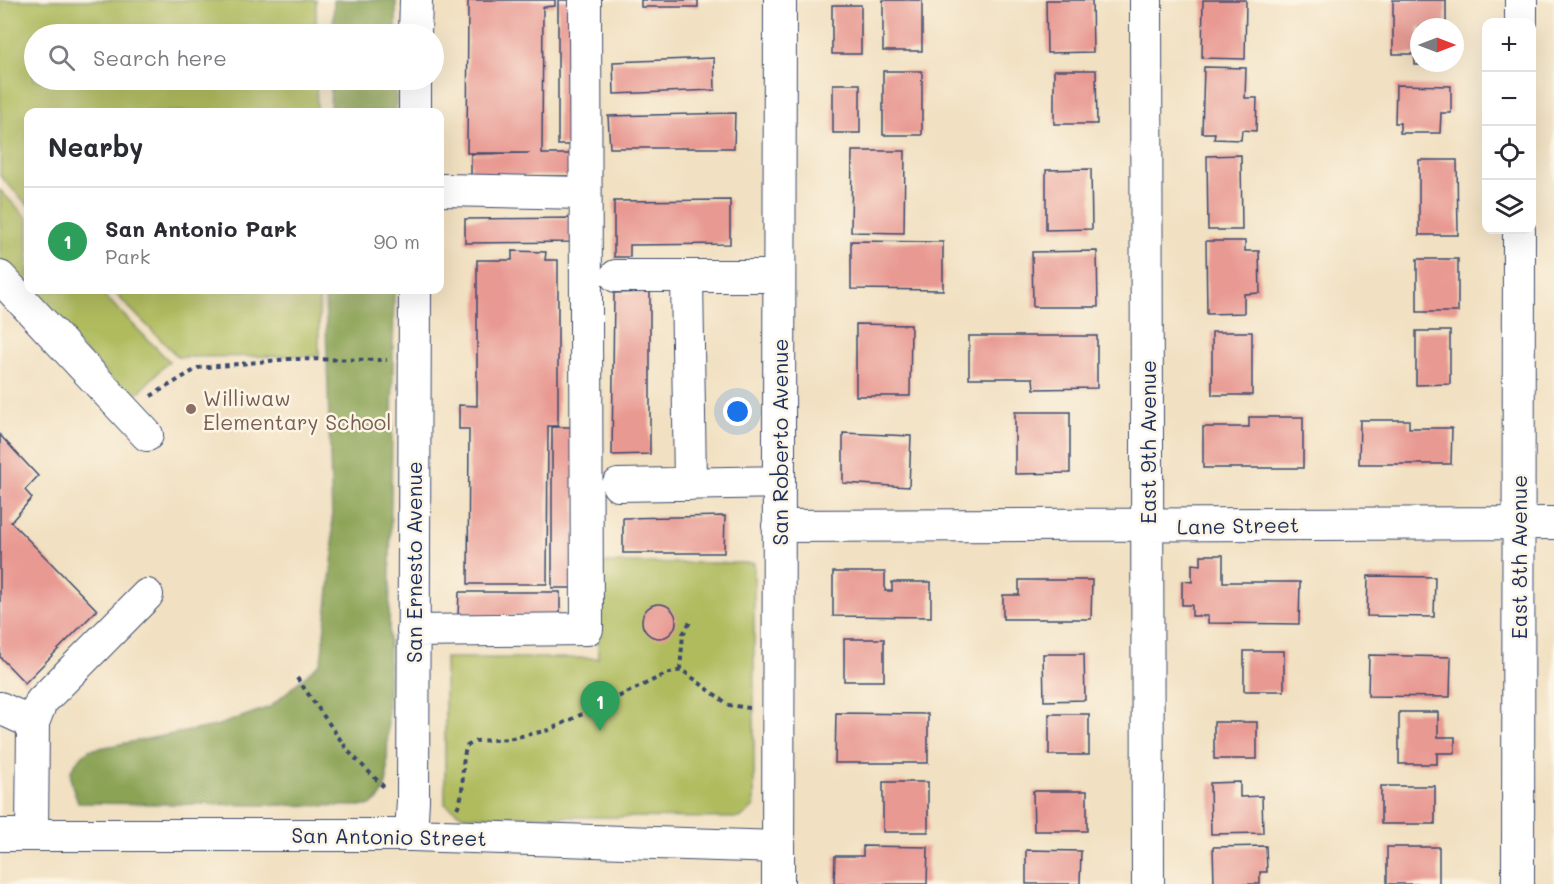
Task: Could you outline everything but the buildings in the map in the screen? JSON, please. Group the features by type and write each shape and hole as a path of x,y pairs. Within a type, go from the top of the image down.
{"street":[{"path":"416,0 416,24"},
{"path":"413,632 587,629 585,0"},
{"name":"San Roberto Avenue","path":"778,884 780,0"},
{"name":"East 9th Avenue","path":"1146,0 1148,884"},
{"path":"1521,0 1521,18"},
{"path":"415,90 415,108"},
{"path":"444,190 585,193"},
{"name":"East 8th Avenue","path":"1518,884 1517,523 1520,234"},
{"path":"616,276 779,276"},
{"path":"687,276 690,484"},
{"path":"0,277 147,435"},
{"name":"San Ernesto Avenue","path":"411,835 415,294"},
{"path":"618,485 779,482"},
{"name":"Lane Street","path":"778,526 1554,523"},
{"path":"32,836 33,723 41,702 147,595"},
{"path":"0,708 33,723"},
{"name":"San Antonio Street","path":"0,836 411,835 778,847"}],"path":[{"path":"125,413 198,368 289,359 414,360"},
{"path":"680,670 683,634 691,620"},
{"path":"455,810 459,804 463,754 467,746 476,741 508,738 549,730 666,674 682,670 729,705 758,710"},
{"path":"297,678 349,752 385,788"}],"green space":[{"path":"0,0 316,0 316,24 24,24 24,90 316,90 317,108 24,108 24,201 0,176"},
{"path":"334,0 396,0 396,24 333,24"},
{"path":"331,90 396,90 396,108 330,108"},
{"path":"0,190 24,215 24,291 0,267"},
{"path":"27,294 103,294 169,361 132,399"},
{"path":"116,294 319,294 319,356 178,357"},
{"path":"325,294 394,294 387,779 383,792 375,802 367,806 78,803 72,786 72,768 89,750 216,726 270,707 321,662 333,553"},
{"path":"599,563 754,563 754,807 740,818 463,816 445,804 445,658 598,658"}],"place":[{"name":"Williwaw Elementary School","path":"191,409"},
{"name":"San Antonio Park","path":"600,731"}]}
